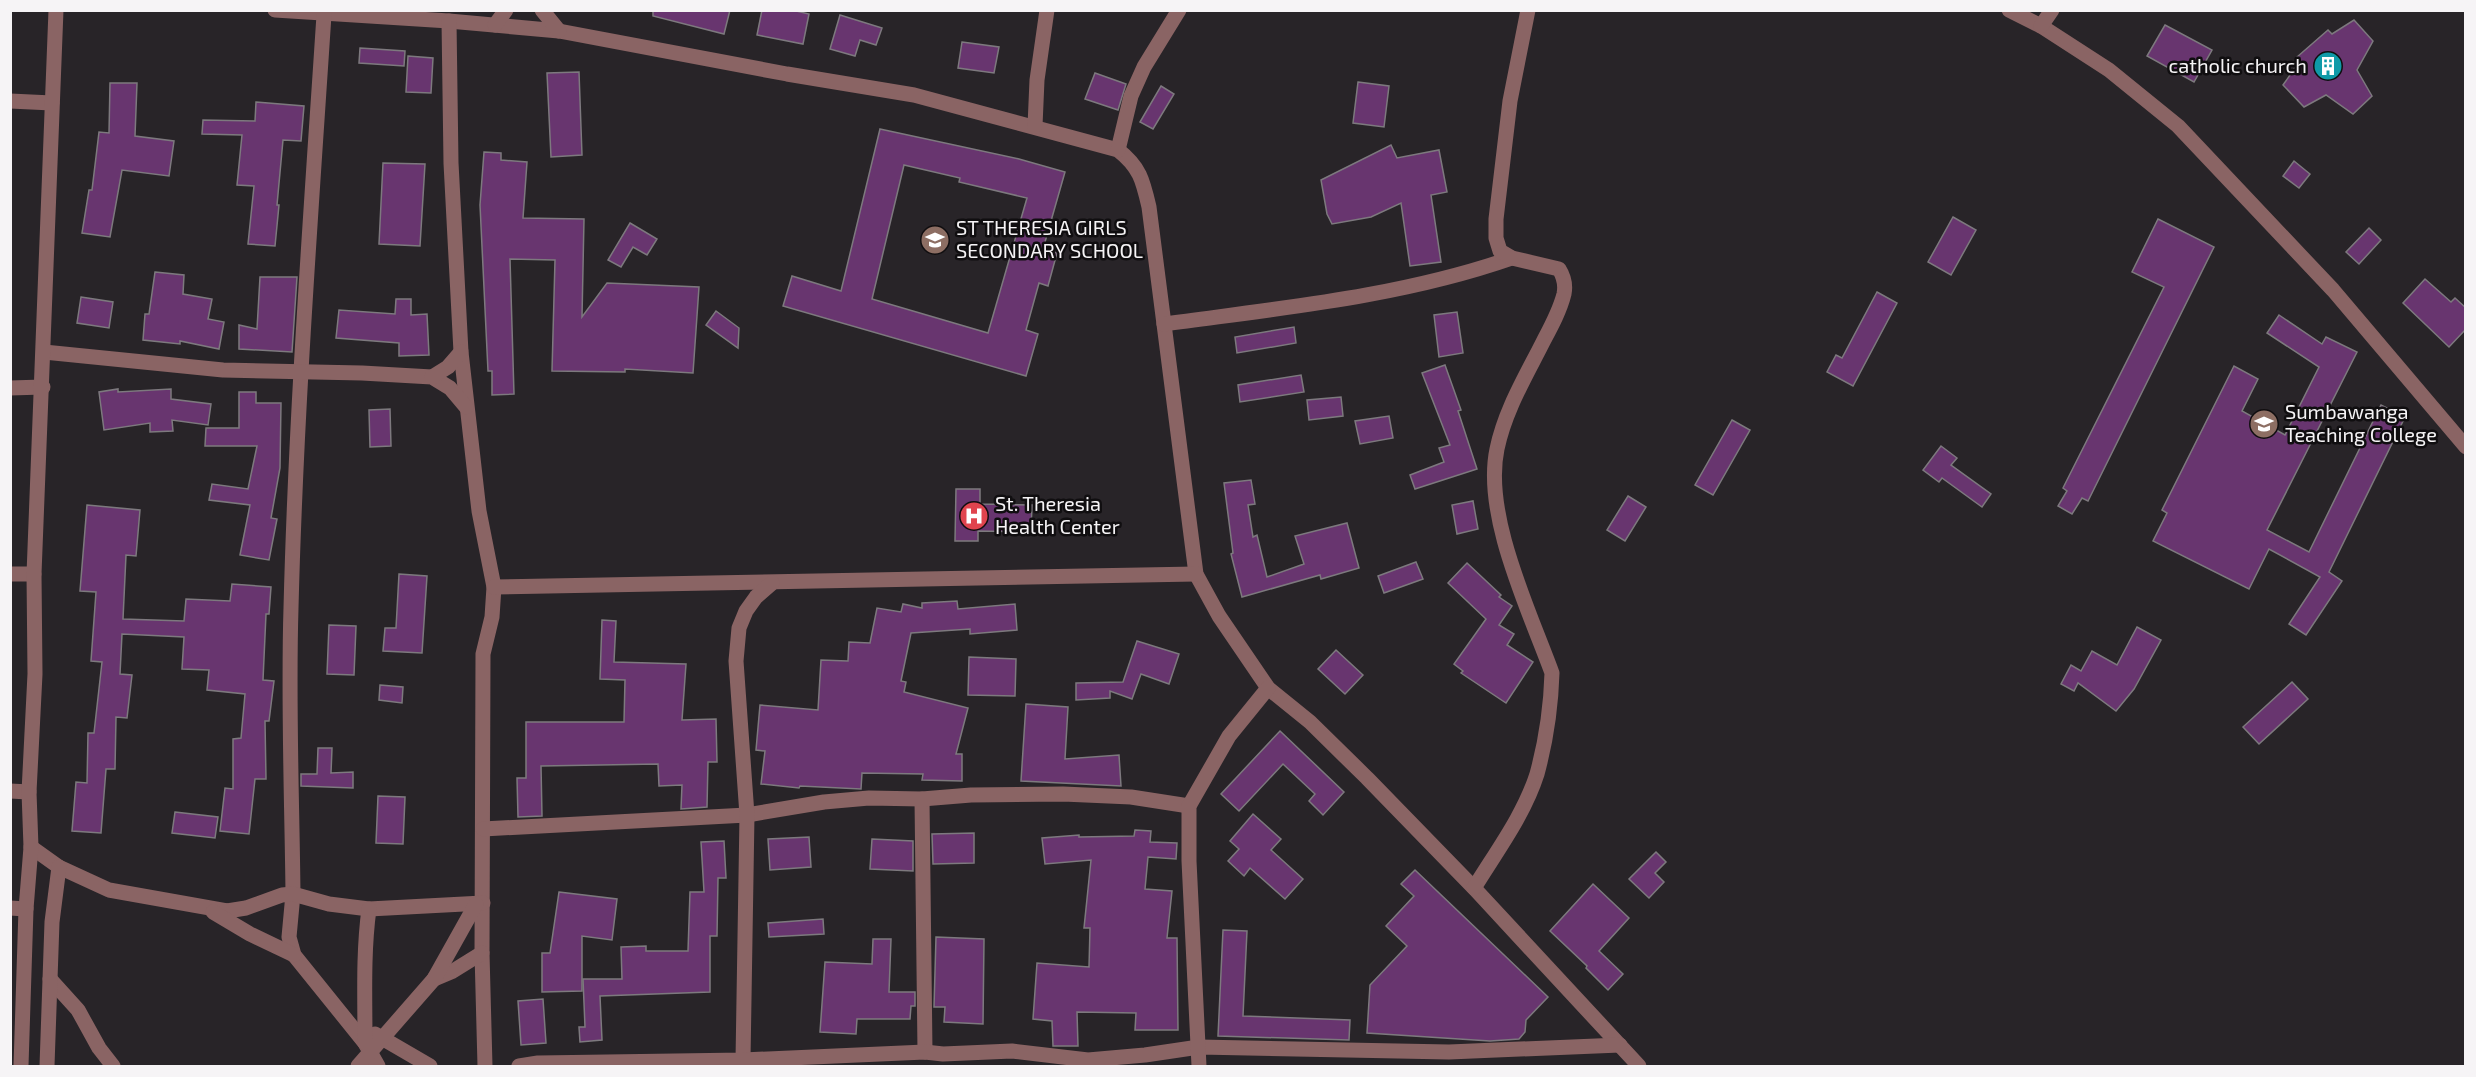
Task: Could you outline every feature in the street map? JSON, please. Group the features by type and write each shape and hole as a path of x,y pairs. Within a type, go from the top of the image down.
{"street":[{"path":"21,1066 26,909 31,847 29,792 35,674 34,574 56,10"},
{"path":"275,10 449,21 559,31 787,74 914,95 1118,150 1134,164 1143,178 1149,207 1196,574 1224,625 1268,688 1310,722 1474,888 1639,1066"},
{"path":"495,25 506,10"},
{"path":"542,10 559,31"},
{"path":"1035,126 1037,80 1047,10"},
{"path":"1118,150 1131,96 1144,67 1179,10"},
{"path":"1474,888 1517,818 1536,775 1551,697 1552,673 1501,527 1493,482 1497,450 1504,423 1515,396 1558,313 1565,292 1565,278 1559,269 1512,258 1500,251 1496,238 1496,219 1510,101 1528,10"},
{"path":"2009,10 2041,26 2109,70 2178,126 2333,290 2466,447"},
{"path":"2041,26 2052,10"},
{"path":"333,14 300,371 291,612 293,894 289,937 294,955 371,1054"},
{"path":"449,21 451,163 461,352 479,511 494,587 492,617 483,654 483,829 479,904 485,1066"},
{"path":"10,100 52,103"},
{"path":"1164,324 1393,291 1477,270 1512,258"},
{"path":"44,352 224,370 432,377 450,388 467,408"},
{"path":"432,377 448,367 461,352"},
{"path":"10,388 43,387"},
{"path":"10,574 34,574"},
{"path":"494,587 1196,574"},
{"path":"743,1060 747,815 736,661 739,628 746,611 756,597 772,583"},
{"path":"1199,1066 1189,861 1189,806 1229,736 1268,688"},
{"path":"10,791 29,792"},
{"path":"483,829 747,815 824,802 869,798 922,800 971,795 1063,794 1131,797 1189,806"},
{"path":"922,800 925,1052"},
{"path":"31,847 59,867 109,890 235,911 282,895 293,894 329,904 369,909 479,904"},
{"path":"47,1066 52,922 59,867"},
{"path":"358,1066 371,1054 434,979 479,904"},
{"path":"205,907 250,934 294,955"},
{"path":"10,908 26,909"},
{"path":"369,909 364,963 365,1026 371,1054"},
{"path":"434,979 453,971 482,953"},
{"path":"50,979 78,1010 99,1048 113,1066"},
{"path":"365,1026 382,1040 430,1066"},
{"path":"519,1066 538,1063 743,1060 925,1052 944,1060 1012,1051 1088,1060 1199,1047 1449,1052 1620,1045"}],"building":[{"path":"653,10 730,10 724,34 653,16"},
{"path":"762,10 792,10 809,14 803,44 757,35"},
{"path":"840,15 882,28 876,45 860,40 855,56 830,49"},
{"name":"catholic church","path":"2354,20 2373,41 2357,70 2372,96 2353,114 2326,95 2304,107 2283,85 2300,61 2297,57 2328,30 2332,34"},
{"path":"2165,25 2212,50 2194,82 2147,56"},
{"path":"962,42 999,47 994,73 958,68"},
{"path":"360,48 405,51 404,66 359,63"},
{"path":"408,56 433,58 431,93 406,92"},
{"path":"579,72 582,155 551,157 547,73"},
{"path":"1095,73 1126,84 1118,110 1085,99"},
{"path":"1358,82 1389,86 1384,127 1353,123"},
{"path":"110,83 137,83 135,136 174,141 169,176 122,170 110,237 82,233 89,190 92,190 99,132 109,133"},
{"path":"1161,86 1174,94 1153,129 1140,122"},
{"path":"256,102 304,106 301,141 283,140 275,246 248,244 254,186 237,185 242,135 202,134 203,120 255,121"},
{"path":"880,129 1019,159 1065,172 1043,249 1057,253 1048,286 1039,283 1026,330 1038,334 1026,376 783,306 792,276 841,291","holes":["904,165 960,178 959,182 1027,198 988,333 872,299"]},
{"path":"1391,145 1397,158 1439,150 1447,192 1431,195 1441,262 1410,266 1401,203 1371,217 1332,224 1327,214 1321,180"},
{"path":"484,152 501,153 501,160 527,162 523,218 584,219 582,317 607,283 699,287 693,373 625,369 625,372 552,371 555,260 510,259 514,394 492,395 492,371 488,371 480,205"},
{"path":"2294,161 2310,174 2299,188 2283,176"},
{"path":"383,163 425,164 420,246 379,244"},
{"path":"1953,217 1976,230 1951,275 1928,262"},
{"path":"2158,219 2214,247 2088,501 2082,498 2072,514 2058,506 2067,491 2063,488 2164,287 2132,272"},
{"path":"630,223 657,239 647,255 633,247 621,267 608,260"},
{"path":"2369,228 2381,240 2359,264 2346,252"},
{"path":"155,272 184,275 183,294 212,299 208,319 224,322 219,349 180,341 180,344 143,340 145,314 149,314"},
{"path":"260,277 297,277 292,352 239,349 239,325 257,329"},
{"path":"2425,279 2451,302 2455,298 2466,308 2466,329 2449,347 2403,303"},
{"path":"1877,292 1897,303 1853,386 1827,372 1836,355 1842,358"},
{"path":"81,297 113,302 109,328 77,323"},
{"path":"396,299 411,299 411,315 427,314 429,355 399,356 399,343 336,338 339,310 395,314"},
{"path":"716,311 739,328 738,348 706,325"},
{"path":"1457,312 1463,353 1439,357 1434,315"},
{"path":"2279,315 2322,344 2326,337 2357,352 2267,530 2309,552 2381,405 2405,417 2329,572 2342,581 2306,635 2289,624 2320,577 2269,549 2249,589 2153,541 2167,513 2162,510 2234,366 2258,379 2242,411 2285,435 2319,367 2267,333"},
{"path":"1294,327 1296,343 1237,353 1235,337"},
{"path":"1445,365 1461,410 1458,411 1477,469 1415,489 1410,475 1444,462 1439,448 1450,445 1422,373"},
{"path":"1301,375 1304,392 1240,402 1238,385"},
{"path":"118,389 118,392 171,389 171,399 211,404 208,425 172,420 173,431 150,432 150,423 104,430 99,392"},
{"path":"239,392 256,392 256,403 281,403 280,468 271,518 277,519 269,560 240,555 250,505 209,500 212,484 248,489 257,446 205,446 206,428 239,428"},
{"path":"1341,397 1343,416 1309,420 1307,400"},
{"path":"390,409 391,446 370,447 369,410"},
{"path":"1389,416 1393,438 1360,444 1355,421"},
{"path":"1732,420 1750,430 1713,495 1695,485"},
{"path":"1941,446 1957,458 1951,465 1991,494 1982,507 1942,478 1939,482 1923,470"},
{"path":"1251,480 1255,504 1248,505 1253,537 1257,535 1267,577 1304,564 1295,536 1347,523 1359,568 1321,579 1320,575 1242,597 1231,554 1233,553 1224,483"},
{"path":"956,489 980,489 980,504 1032,505 1031,532 978,531 978,541 955,541"},
{"path":"1628,496 1646,507 1625,541 1607,530"},
{"path":"1473,501 1478,529 1457,534 1452,505"},
{"path":"87,505 140,510 136,556 126,555 123,619 184,621 186,599 230,601 232,584 271,587 269,614 266,614 263,680 274,681 269,721 265,721 266,779 255,779 249,834 220,831 225,788 233,789 233,739 241,738 245,694 207,690 209,670 182,669 184,637 122,634 120,674 132,675 127,718 116,717 115,769 106,769 101,833 72,831 76,782 87,783 88,733 94,733 102,662 91,661 96,592 80,591"},
{"path":"1416,562 1423,579 1384,593 1378,576"},
{"path":"1467,563 1501,595 1499,597 1512,606 1499,625 1514,634 1507,645 1533,662 1506,703 1461,673 1463,671 1454,664 1486,619 1448,583"},
{"path":"399,574 427,576 422,653 383,651 385,628 396,628"},
{"path":"957,601 958,609 1015,604 1017,630 970,634 970,629 911,633 901,681 906,682 904,692 968,708 956,754 962,754 962,781 922,780 923,774 862,773 861,789 800,786 799,788 761,784 765,751 756,750 760,705 818,710 821,660 848,661 849,642 870,643 877,608 901,612 903,604 922,608 922,603"},
{"path":"602,620 616,621 614,662 686,664 682,720 716,719 717,762 708,762 707,807 681,809 682,785 659,786 658,764 541,766 542,816 518,817 517,778 526,778 526,722 624,722 625,680 600,679"},
{"path":"329,625 356,626 354,675 327,674"},
{"path":"2137,627 2161,640 2134,689 2116,711 2078,683 2074,691 2061,684 2071,665 2081,671 2092,651 2117,665"},
{"path":"1137,641 1179,654 1169,684 1141,674 1132,699 1110,691 1110,698 1076,700 1076,683 1123,682"},
{"path":"1336,650 1363,675 1345,694 1318,669"},
{"path":"969,657 1016,659 1015,696 968,695"},
{"path":"2292,682 2308,699 2259,744 2243,727"},
{"path":"380,685 403,687 402,703 379,700"},
{"path":"1026,704 1068,707 1065,759 1119,755 1121,786 1021,781"},
{"path":"1280,731 1344,792 1323,815 1309,801 1315,794 1283,764 1239,811 1221,794"},
{"path":"318,748 332,748 331,773 353,772 353,788 301,786 301,774 317,774"},
{"path":"378,796 405,797 403,844 376,843"},
{"path":"175,812 218,817 215,838 172,833"},
{"path":"1253,814 1281,839 1271,850 1303,879 1285,899 1250,868 1244,876 1228,861 1239,849 1230,841"},
{"path":"1135,830 1151,831 1150,842 1177,843 1176,859 1148,857 1145,889 1172,891 1167,938 1177,938 1178,1030 1135,1030 1136,1013 1077,1012 1078,1046 1053,1046 1052,1021 1033,1019 1037,963 1089,967 1090,928 1084,928 1091,860 1045,864 1042,838 1079,835 1079,837 1134,836"},
{"path":"974,833 974,863 933,864 932,834"},
{"path":"809,837 811,867 770,870 768,839"},
{"path":"872,839 913,841 913,871 870,869"},
{"path":"724,841 726,878 718,878 717,936 710,936 710,992 600,996 602,1040 580,1042 579,1027 585,1027 583,979 622,979 621,947 646,946 646,951 688,951 690,892 704,892 701,842"},
{"path":"1656,852 1666,862 1655,873 1664,882 1649,898 1629,879"},
{"path":"1415,870 1548,997 1526,1020 1525,1032 1519,1039 1490,1041 1367,1033 1370,985 1407,946 1386,926 1414,896 1401,884"},
{"path":"1593,884 1629,918 1599,951 1623,974 1608,990 1586,968 1587,966 1550,931"},
{"path":"559,892 617,899 612,940 582,936 582,991 542,992 542,953 550,953"},
{"path":"823,919 824,934 769,937 768,923"},
{"path":"1223,930 1247,931 1243,1016 1350,1020 1349,1040 1218,1036"},
{"path":"936,937 984,939 983,1024 944,1022 945,1007 934,1007"},
{"path":"873,939 891,939 889,992 915,992 915,1006 911,1006 910,1019 857,1019 856,1034 820,1032 825,962 872,964"},
{"path":"543,999 546,1043 521,1045 518,1001"}],"place":[{"name":"catholic church","path":"2328,66"},
{"name":"ST THERESIA GIRLS SECONDARY SCHOOL","path":"935,240"},
{"name":"Sumbawanga Teaching College","path":"2264,424"},
{"name":"St. Theresia Health Center","path":"974,516"}]}
